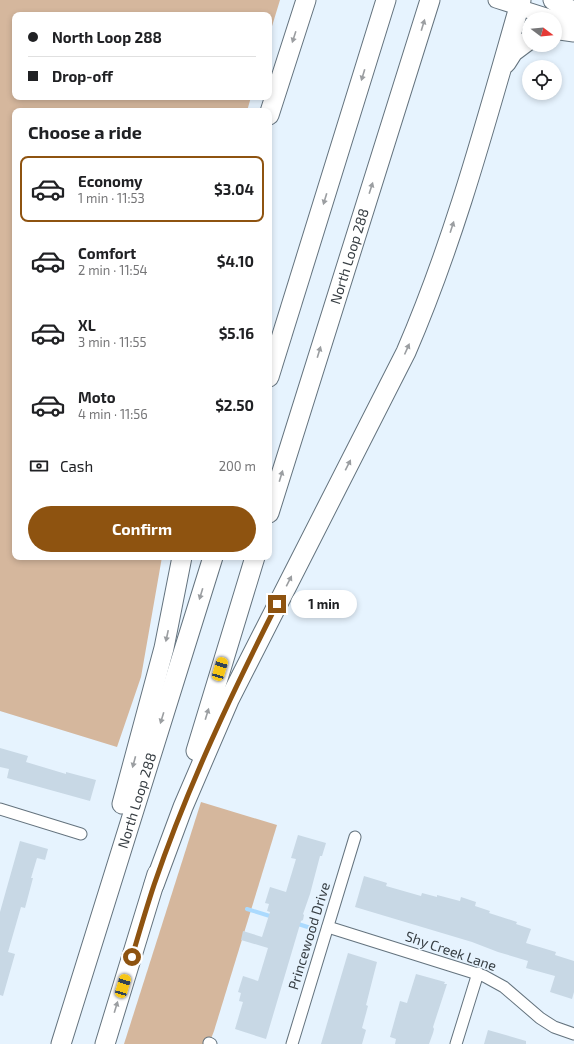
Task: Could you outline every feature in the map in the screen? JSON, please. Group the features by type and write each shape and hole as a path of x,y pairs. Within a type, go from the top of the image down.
{"highway":[{"path":"272,367 386,0"},
{"name":"North Loop 288","path":"272,504 430,0"},
{"path":"553,0 574,12"},
{"path":"271,108 304,3"},
{"path":"154,885 183,807 229,700 402,359 420,319 459,208 520,4"},
{"path":"562,30 574,32"},
{"path":"501,71 513,52 522,45"},
{"path":"70,1015 89,920 155,683 167,634 181,560"},
{"name":"North Loop 288","path":"61,1044 212,560"},
{"path":"105,1044 254,560"}],"main road":[{"path":"496,0 520,4 574,25"}],"street":[{"path":"0,809 81,834"},
{"name":"Princewood Drive","path":"292,1044 355,837"},
{"name":"Shy Creek Lane","path":"328,926 478,973 504,988 546,1022 574,1034"},
{"path":"456,1044 478,973"}],"shaded area":[{"path":"0,0 280,0 272,26 272,12 12,12 12,100 250,100 248,108 12,108 12,560 161,560 141,677 117,747 0,711"},
{"path":"201,802 277,825 214,1031 209,1044 124,1044"}],"building":[{"path":"0,748 28,756 26,762 66,774 66,772 96,780 90,801 7,778 9,769 0,767"},
{"path":"298,835 326,843 322,856 320,856 303,914 303,920 301,921 266,1039 235,1029 243,1002 239,1001 241,993 238,992 243,976 258,981 268,948 241,940 243,931 262,937 270,912 267,911 269,904 265,903 270,887 286,892 296,859 291,858"},
{"path":"20,841 48,849 45,860 37,858 25,908 21,907 8,952 15,954 3,996 0,995 0,912"},
{"path":"364,876 387,883 386,886 421,896 422,893 460,901 461,897 476,902 475,906 490,911 489,913 517,922 516,924 531,929 526,943 556,952 555,955 574,961 574,992 572,999 550,992 555,976 526,968 528,961 472,942 355,907"},
{"path":"348,953 377,962 366,1005 368,1006 362,1028 366,1030 362,1044 321,1044"},
{"path":"416,974 445,982 444,984 447,984 433,1027 433,1033 429,1044 395,1044 396,1039 390,1037 400,1001 407,1003"},
{"path":"488,1030 526,1041 526,1044 484,1044"}],"waterway":[{"path":"247,909 273,917"},
{"path":"295,923 314,929"}],"route":[{"path":"132,957 154,885 183,807 229,700 277,604"}]}
